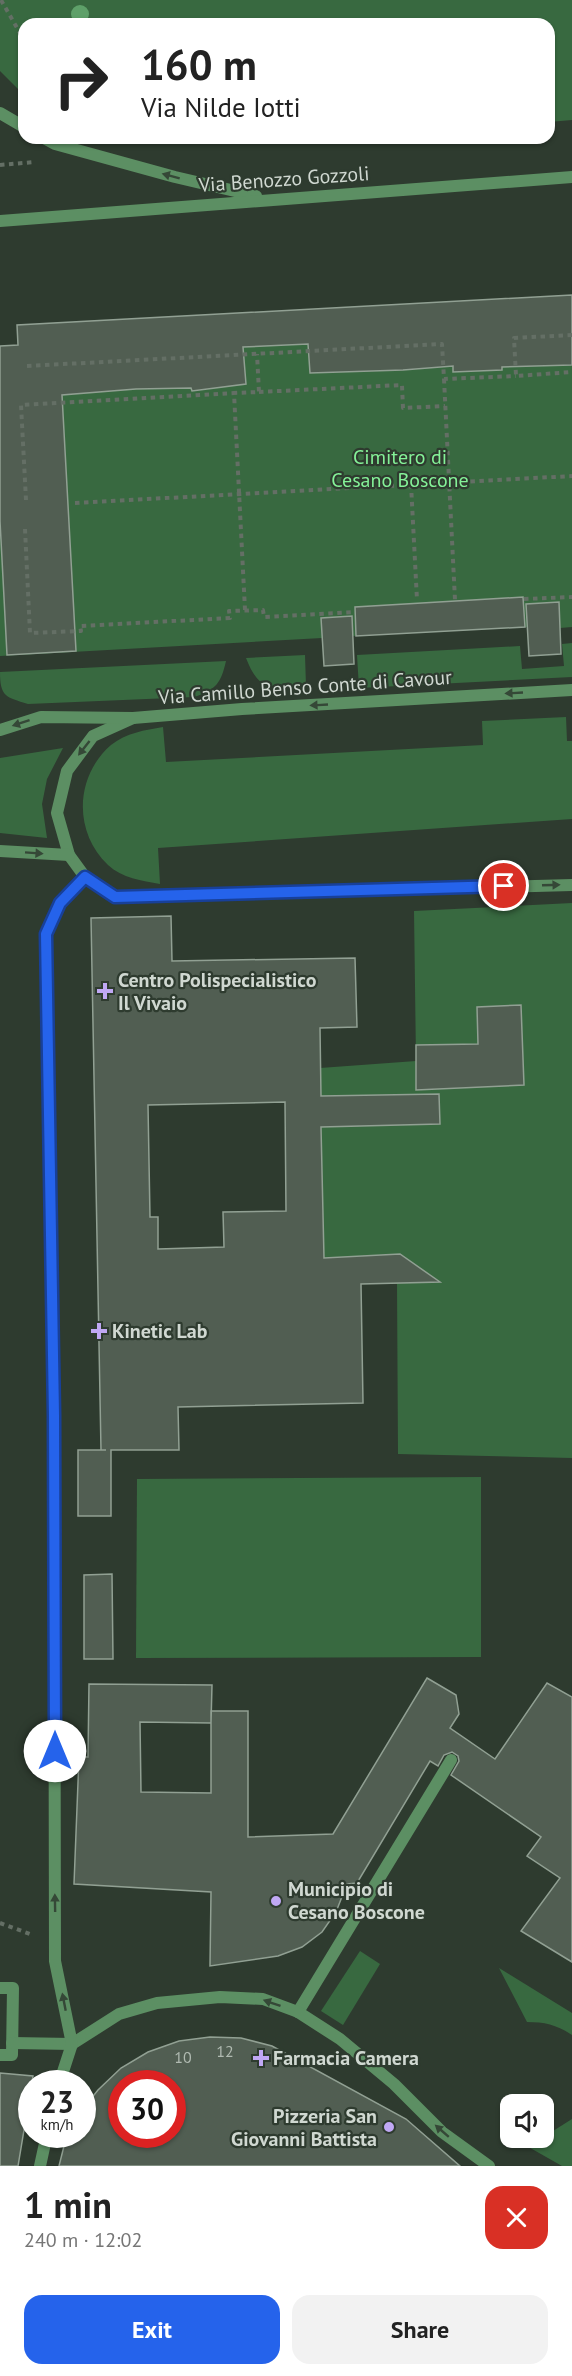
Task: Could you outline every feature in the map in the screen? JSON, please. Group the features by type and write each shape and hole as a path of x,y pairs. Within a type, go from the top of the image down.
{"street":[{"path":"0,113 18,124"},
{"path":"55,144 175,177 268,199"},
{"name":"Via Benozzo Gozzoli","path":"0,221 572,177"},
{"name":"Via Camillo Benso Conte di Cavour","path":"0,730 41,717 133,718 196,712 572,690"},
{"path":"133,718 93,736 67,771 57,813 69,855 85,877 115,897 572,885"},
{"path":"0,851 69,855"},
{"path":"64,2070 72,2044 55,1961 54,1415 46,934 60,903 85,877"},
{"path":"298,2012 452,1760"},
{"path":"0,1988 13,1988 12,2055 0,2055"},
{"path":"12,2043 72,2044 119,2014 157,2003 220,1997 263,1999 298,2012 340,2039 394,2084 442,2132 489,2166"},
{"path":"40,2166 44,2148"}],"path":[{"path":"1,0 18,30"},
{"path":"0,165 44,162"},
{"path":"516,375 514,338 572,335"},
{"path":"27,366 442,344 455,600"},
{"path":"257,354 259,392"},
{"path":"444,379 572,372"},
{"path":"26,500 21,405 402,385 403,408 445,406"},
{"path":"234,393 245,610"},
{"path":"75,502 572,476"},
{"path":"411,484 417,600"},
{"path":"25,529 30,633 81,631 80,626 230,618 229,611 263,610 264,617 355,612"},
{"path":"524,599 572,597"}],"green space":[{"path":"0,0 572,0 572,120 555,121 555,18 18,18 18,89 0,71"},
{"name":"Cimitero di Cesano Boscone","path":"572,295 572,627 560,628 561,654 529,656 527,627 353,636 354,664 324,666 322,638 0,656 0,346 18,345 17,325"},
{"path":"572,643 572,677 359,688 357,655 520,646 522,669 564,666 562,644"},
{"path":"305,655 306,686 285,688 276,688 262,683 256,677 246,658"},
{"path":"226,661 216,685 208,692 194,697 28,704 6,695 0,680 0,672"},
{"path":"566,717 567,741 572,741 572,819 158,848 160,884 126,876 108,865 97,852 84,821 85,788 90,772 99,758 117,741 143,731 163,727 166,762 483,745 482,721"},
{"path":"63,748 47,779 42,804 47,838 0,833 0,758"},
{"path":"572,903 572,1458 398,1454 397,1284 324,1284 320,1068 416,1061 414,911"},
{"path":"481,1477 481,1657 136,1658 137,1479"},
{"path":"360,1951 380,1964 343,2025 321,2011"},
{"path":"499,1968 572,2013 572,2035 551,2025 527,2022"},
{"path":"572,2119 572,2166 562,2166 530,2148 554,2148 554,2130"}],"building":[{"path":"572,295 572,365 502,367 502,370 453,372 453,366 310,373 308,344 243,347 246,384 192,391 191,388 136,389 62,395 76,651 7,655 0,521 0,346 18,345 17,325"},
{"path":"523,597 525,627 356,636 355,607"},
{"path":"559,602 561,654 529,656 526,604"},
{"path":"352,616 354,664 324,666 321,618"},
{"path":"171,916 172,961 355,958 357,1027 320,1028 321,1096 439,1094 440,1124 321,1127 324,1258 400,1254 440,1282 361,1284 363,1403 178,1407 179,1450 111,1450 111,1516 78,1516 78,1450 101,1450 91,918","holes":["285,1102 286,1211 223,1212 224,1247 158,1249 158,1217 150,1217 148,1105"]},
{"path":"521,1005 524,1085 416,1090 416,1045 478,1044 477,1007"},
{"path":"112,1574 113,1659 84,1659 84,1575"},
{"path":"427,1678 456,1695 459,1714 450,1728 495,1759 547,1683 572,1697 572,1962 521,1931 560,1878 527,1856 541,1837 451,1775 459,1761 458,1756 452,1752 444,1755 438,1766 430,1761 357,1883 347,1884 336,1912 322,1932 302,1947 278,1956 210,1966 211,1892 74,1884 79,1757 88,1757 89,1684 212,1685 211,1711 248,1711 248,1837 333,1834","holes":["140,1722 211,1723 211,1793 141,1792"]},
{"path":"210,2037 241,2038 272,2046 406,2119 460,2166 59,2166 64,2148 96,2148 96,2092 108,2080 108,2148 186,2148 186,2070 119,2070 148,2052 179,2041"},
{"path":"0,2073 18,2075 18,2148 21,2148 18,2166 0,2166"}],"place":[{"name":"Centro Polispecialistico Il Vivaio","path":"105,991"},
{"name":"Kinetic Lab","path":"99,1331"},
{"name":"Municipio di Cesano Boscone","path":"276,1901"},
{"name":"Farmacia Camera","path":"261,2058"},
{"name":"Pizzeria San Giovanni Battista","path":"389,2127"}],"route":[{"path":"55,1751 54,1415 46,934 60,903 85,877 115,897 504,886"}]}
